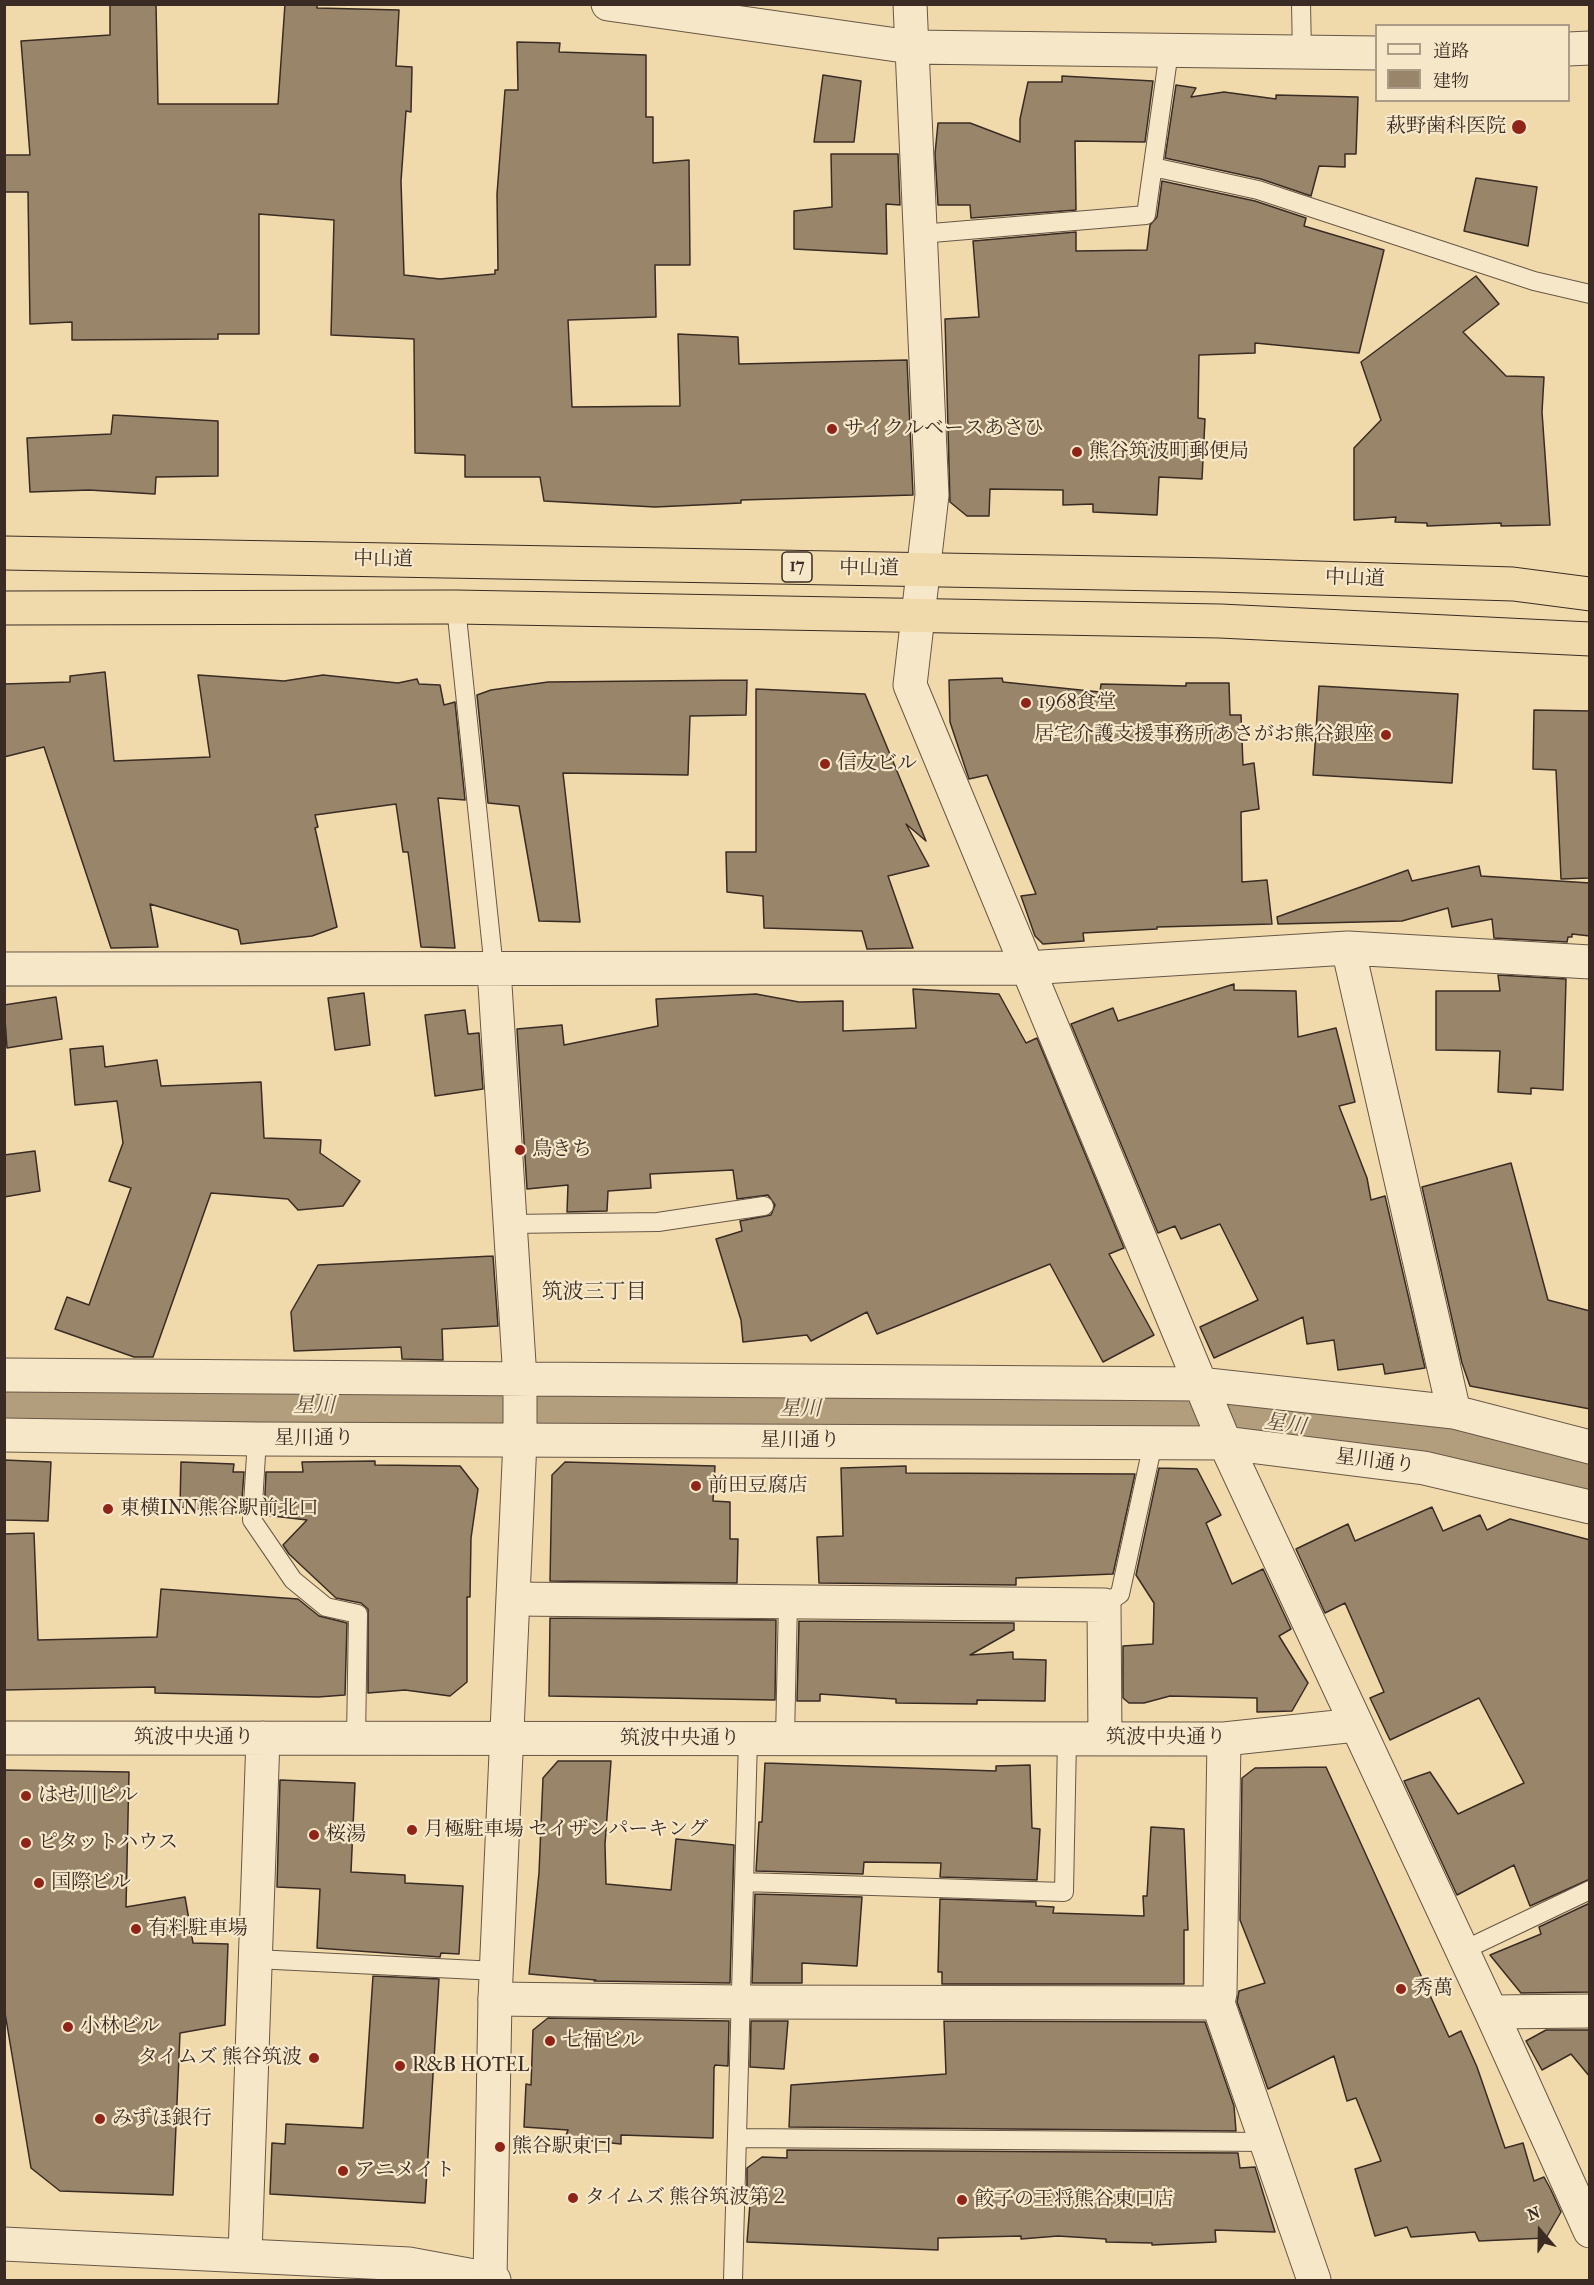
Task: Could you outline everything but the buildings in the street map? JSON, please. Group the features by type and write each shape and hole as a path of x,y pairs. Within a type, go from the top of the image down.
{"highway":[{"name":"中山道","path":"4,553 923,569 1513,584 1590,594"},
{"path":"4,608 456,607 1220,621 1590,639"}],"street":[{"path":"608,4 911,46 1302,54 1375,53"},
{"path":"910,4 932,495 910,685 1199,1384 1491,2012 1590,2231"},
{"path":"1570,49 1590,48"},
{"path":"4,969 1026,968 1348,948 1590,962"},
{"path":"1348,948 1454,1412"},
{"path":"4,2244 245,2254 409,2264 491,2280 496,1985 520,1440 520,1379 494,969"},
{"path":"4,1375 1199,1384 1454,1412 1590,1447"},
{"name":"星川通り","path":"4,1435 258,1439 1225,1443 1424,1468 1590,1507"},
{"path":"514,1599 1104,1605 1106,1738"},
{"name":"筑波中央通り","path":"4,1738 1224,1739 1356,1725"},
{"path":"245,2254 262,1738"},
{"path":"1224,1739 1221,1981 1218,2003 1314,2280"},
{"path":"496,1985 741,2002 1218,2003"},
{"path":"1491,2012 1590,2011"}],"lane":[{"path":"1301,4 1302,54"},
{"path":"920,234 1146,215 1168,51"},
{"path":"1153,167 1258,190 1534,281 1590,294"},
{"path":"456,607 494,969"},
{"path":"510,1224 658,1222 764,1206"},
{"path":"258,1439 252,1520 293,1580 326,1607 358,1614 356,1739"},
{"path":"1104,1605 1120,1594 1153,1443"},
{"path":"785,1738 788,1602"},
{"path":"733,2280 748,1739"},
{"path":"744,1882 1064,1892 1067,1739"},
{"path":"1462,1951 1590,1890"},
{"path":"255,1959 496,1985"},
{"path":"737,2138 1266,2142"}],"waterway":[{"name":"星川","path":"4,1404 1202,1413 1507,1456 1590,1479"}],"place":[{"name":"萩野歯科医院","path":"1519,127"},
{"name":"サイクルベースあさひ","path":"832,429"},
{"name":"熊谷筑波町郵便局","path":"1077,452"},
{"name":"1968食堂","path":"1026,703"},
{"name":"居宅介護支援事務所あさがお熊谷銀座","path":"1386,735"},
{"name":"信友ビル","path":"825,764"},
{"name":"鳥きち","path":"520,1150"},
{"name":"前田豆腐店","path":"696,1486"},
{"name":"東横INN熊谷駅前北口","path":"108,1509"},
{"name":"はせ川ビル","path":"26,1796"},
{"name":"月極駐車場 セイザンパーキング","path":"412,1830"},
{"name":"桜湯","path":"314,1835"},
{"name":"ピタットハウス","path":"26,1843"},
{"name":"国際ビル","path":"39,1883"},
{"name":"有料駐車場","path":"136,1929"},
{"name":"秀萬","path":"1401,1989"},
{"name":"小林ビル","path":"68,2027"},
{"name":"七福ビル","path":"550,2041"},
{"name":"タイムズ 熊谷筑波","path":"314,2058"},
{"name":"R&B HOTEL","path":"400,2066"},
{"name":"みずほ銀行","path":"100,2119"},
{"name":"熊谷駅東口","path":"500,2147"},
{"name":"アニメイト","path":"343,2171"},
{"name":"タイムズ 熊谷筑波第２","path":"573,2198"},
{"name":"餃子の王将熊谷東口店","path":"962,2200"}],"district":[{"name":"筑波三丁目","path":"594,1293"}]}
